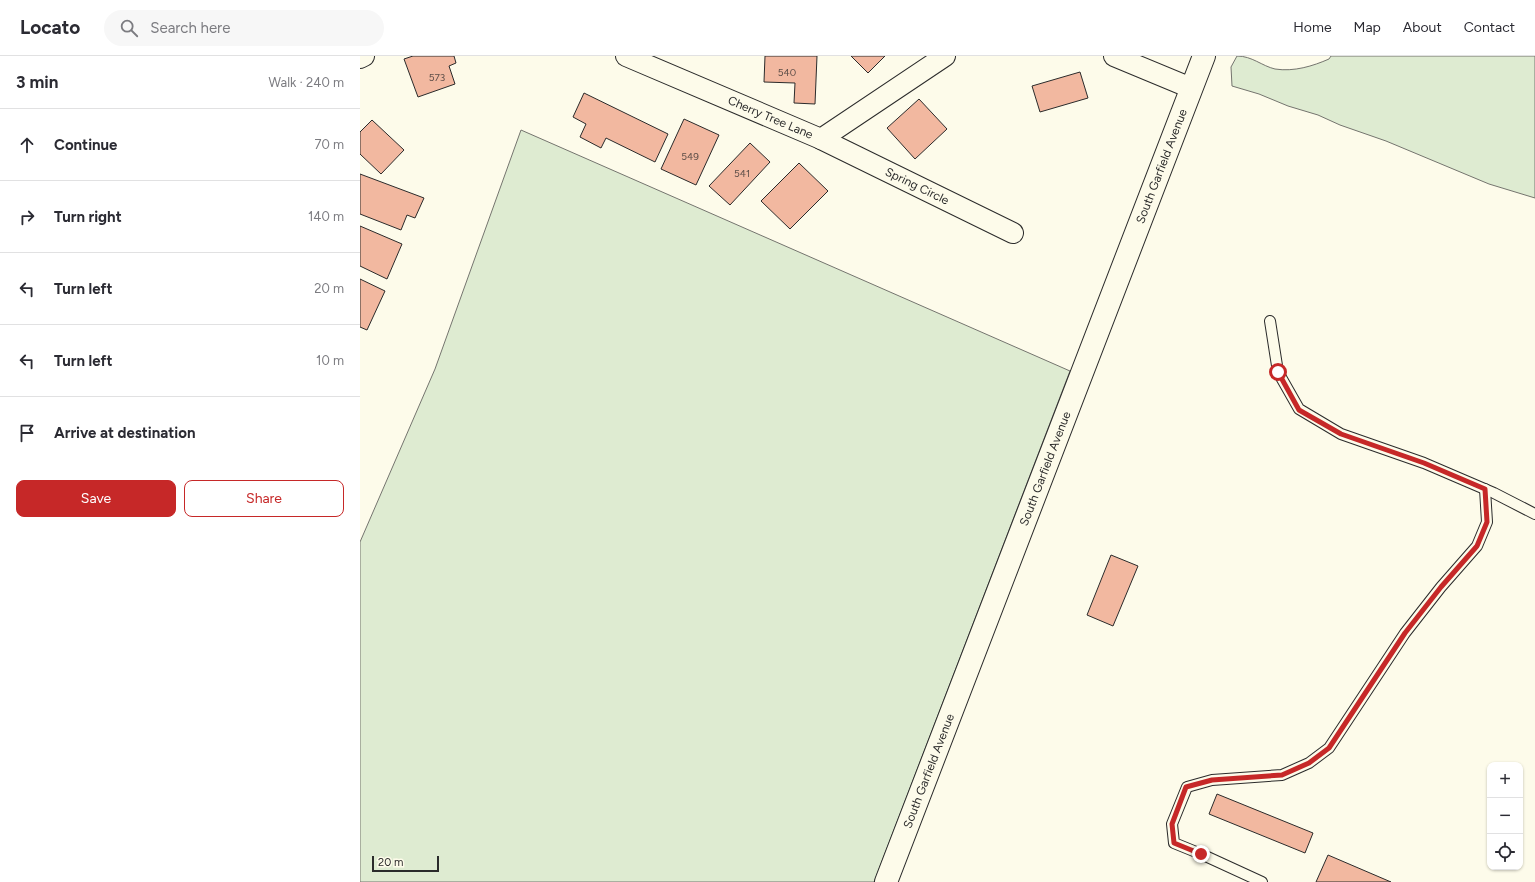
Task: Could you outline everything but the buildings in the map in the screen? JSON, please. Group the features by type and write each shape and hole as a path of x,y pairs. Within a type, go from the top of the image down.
{"street":[{"path":"360,58 364,56"},
{"name":"Cherry Tree Lane","path":"626,56 821,139 945,56"},
{"path":"1114,56 1191,88"},
{"name":"South Garfield Avenue","path":"886,882 1204,56"},
{"name":"Spring Circle","path":"821,139 1013,232"}],"lane":[{"path":"1270,322 1278,372 1299,410 1341,434 1424,463 1485,489 1535,514"},
{"path":"1262,882 1174,843 1172,824 1186,787 1212,780 1282,775 1309,763 1329,748 1405,633 1441,587 1477,546 1487,522 1485,489"}],"green space":[{"path":"1237,56 1252,59 1270,68 1289,70 1316,64 1329,59 1331,56 1535,56 1535,198 1489,184 1386,141 1340,125 1318,115 1232,86 1231,67"},
{"path":"521,130 1070,371 874,882 360,882 360,542 435,369"}],"route":[{"path":"1201,854 1174,843 1172,824 1186,787 1212,780 1282,775 1309,763 1329,748 1405,633 1441,587 1477,546 1487,522 1485,489 1424,463 1341,434 1299,410 1278,372"}]}
